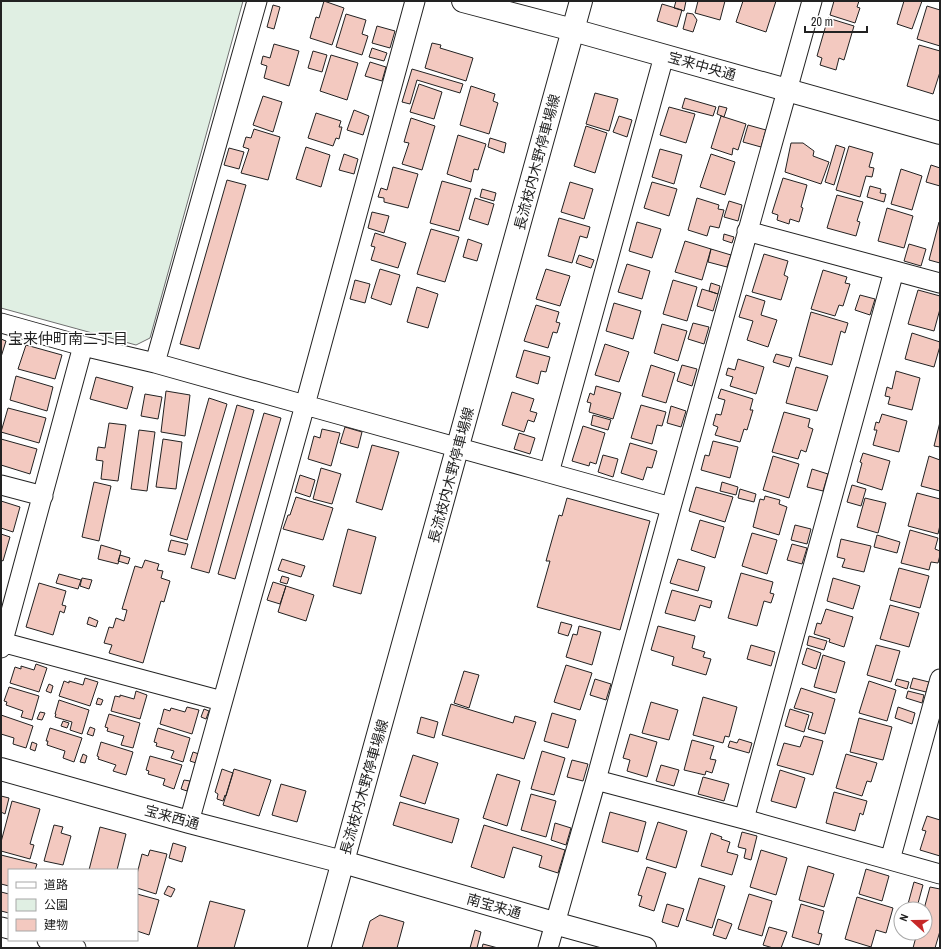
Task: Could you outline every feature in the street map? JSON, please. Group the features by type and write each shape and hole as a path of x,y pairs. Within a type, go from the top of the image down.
{"street":[{"path":"155,363 257,1"},
{"path":"189,822 305,406 415,1"},
{"name":"宝来中央通","path":"463,1 573,30 940,133"},
{"name":"長流枝内木野停車場線","path":"319,948 581,1"},
{"path":"548,948 812,1"},
{"path":"549,473 664,56"},
{"path":"747,230 940,284"},
{"path":"744,819 894,271"},
{"path":"1,323 84,346 155,363 671,507"},
{"path":"84,346 1,644 222,702"},
{"path":"1,485 43,496"},
{"path":"890,860 940,679"},
{"name":"宝来西通","path":"1,769 189,822 343,862"},
{"path":"596,780 744,819 940,874"},
{"name":"南宝来通","path":"343,862 554,924 645,948"},
{"path":"51,941 76,948"}],"green space":[{"path":"1,1 243,1 150,338 136,345 1,308"}],"building":[{"path":"324,1 344,8 332,45 310,38 316,17 319,18"},
{"path":"676,1 686,1 684,11 674,8"},
{"path":"698,1 725,1 720,20 695,13"},
{"path":"743,1 776,1 766,32 736,22"},
{"path":"834,1 859,1 857,7 860,8 855,23 830,15"},
{"path":"904,1 922,1 912,29 897,24"},
{"path":"662,4 682,10 677,27 657,21"},
{"path":"273,5 280,7 274,29 267,27"},
{"path":"927,6 940,10 940,46 917,39"},
{"path":"687,13 693,14 697,20 693,32 683,29"},
{"path":"346,14 366,20 362,34 368,36 362,55 336,47"},
{"path":"828,18 854,26 844,60 839,58 836,70 820,65 822,58 817,56"},
{"path":"377,26 395,31 390,48 372,43"},
{"path":"432,43 441,45 440,48 473,58 466,81 425,68"},
{"path":"274,44 299,51 289,86 264,78 267,66 261,64 263,56 270,58"},
{"path":"919,45 940,51 940,72 933,94 907,86"},
{"path":"372,48 387,53 384,61 369,57"},
{"path":"313,51 327,55 322,72 308,68"},
{"path":"331,55 358,63 347,100 320,91"},
{"path":"370,62 386,67 382,81 365,76"},
{"path":"412,69 463,84 460,93 417,80 410,104 402,102"},
{"path":"419,84 442,92 434,119 410,112"},
{"path":"471,86 495,94 493,101 498,103 489,134 460,125"},
{"path":"595,93 618,99 609,131 586,124"},
{"path":"263,96 282,102 273,132 253,125"},
{"path":"685,98 716,107 713,116 682,108"},
{"path":"719,106 727,108 724,117 717,114"},
{"path":"669,107 695,114 686,143 660,135"},
{"path":"354,110 369,116 363,135 347,130"},
{"path":"316,113 341,121 339,127 342,127 339,139 336,138 333,146 308,138"},
{"path":"619,116 632,120 627,137 613,132"},
{"path":"721,116 746,124 738,150 733,148 732,155 711,148"},
{"path":"411,118 435,126 422,170 402,164 409,143 404,142"},
{"path":"748,125 766,130 761,147 743,142"},
{"path":"586,126 607,133 595,173 574,166"},
{"path":"254,129 280,137 268,180 241,173 249,149 243,147 246,137 251,138"},
{"path":"458,135 486,144 478,170 474,169 471,182 447,174"},
{"path":"490,138 506,143 504,153 488,147"},
{"path":"791,143 803,143 814,151 813,156 829,162 821,184 785,172"},
{"path":"836,145 845,148 834,185 825,182"},
{"path":"849,146 873,153 869,167 874,168 872,177 866,176 860,197 836,190"},
{"path":"306,147 330,155 321,187 296,179"},
{"path":"229,148 244,152 239,169 224,165"},
{"path":"660,149 682,155 674,184 652,177"},
{"path":"344,154 358,159 354,174 339,170"},
{"path":"711,154 735,162 725,195 700,187"},
{"path":"931,165 940,168 940,186 926,182"},
{"path":"393,167 418,174 408,208 384,202 384,198 378,197 381,188 387,190"},
{"path":"901,169 922,176 912,210 891,204"},
{"path":"783,178 807,185 801,207 803,208 799,222 790,219 789,224 777,220 778,215 772,213"},
{"path":"227,180 246,185 199,349 180,344"},
{"path":"442,181 471,189 459,231 430,223"},
{"path":"570,182 593,189 584,219 561,212"},
{"path":"652,182 677,189 669,216 644,208"},
{"path":"870,186 881,189 880,193 886,194 884,202 867,197"},
{"path":"482,189 496,193 494,201 480,197"},
{"path":"837,195 863,202 857,221 860,222 856,236 827,228"},
{"path":"475,198 494,204 488,225 469,219"},
{"path":"697,198 719,205 718,209 724,210 719,228 710,226 707,236 688,230"},
{"path":"729,201 742,205 738,221 724,217"},
{"path":"887,208 913,216 904,248 878,241"},
{"path":"372,212 389,216 384,233 368,228"},
{"path":"559,218 590,227 587,238 580,236 572,263 548,256"},
{"path":"637,222 661,229 652,258 629,251"},
{"path":"939,222 940,223 940,263 929,260"},
{"path":"431,229 459,237 445,282 417,274"},
{"path":"375,233 406,243 398,268 371,260 375,247 371,246"},
{"path":"724,234 734,237 732,243 723,240"},
{"path":"468,239 482,244 477,261 463,257"},
{"path":"685,241 711,249 702,280 675,272"},
{"path":"909,244 926,249 921,266 904,261"},
{"path":"711,249 731,255 727,267 708,262"},
{"path":"764,254 788,261 784,275 788,277 781,300 752,292"},
{"path":"579,255 594,260 591,268 576,263"},
{"path":"627,264 650,271 642,299 618,292"},
{"path":"380,269 400,275 391,305 371,298"},
{"path":"546,269 570,276 560,306 536,299"},
{"path":"823,270 847,277 845,283 850,284 843,306 839,305 835,316 811,309"},
{"path":"355,280 370,284 365,303 350,299"},
{"path":"673,280 697,287 687,321 663,314"},
{"path":"711,283 720,286 718,294 709,291"},
{"path":"417,287 438,294 428,328 407,322"},
{"path":"702,289 718,294 713,311 697,306"},
{"path":"918,290 940,296 940,309 934,331 908,324"},
{"path":"746,295 765,301 761,315 777,320 768,347 747,340 753,321 739,317"},
{"path":"860,295 875,299 870,315 855,310"},
{"path":"614,303 641,311 633,339 606,331"},
{"path":"536,305 559,312 556,322 560,323 557,333 553,332 548,348 524,341"},
{"path":"811,312 848,323 845,333 841,331 832,365 799,356"},
{"path":"693,323 709,327 704,344 688,339"},
{"path":"662,324 687,331 678,361 654,353"},
{"path":"912,333 940,342 934,367 905,359"},
{"path":"1,339 6,341 1,357"},
{"path":"605,344 629,352 619,382 595,375"},
{"path":"26,345 62,355 55,379 18,369"},
{"path":"524,350 550,357 546,372 541,371 538,384 516,377"},
{"path":"776,354 792,358 789,367 773,362"},
{"path":"738,359 764,367 756,394 730,386 733,377 726,375 728,368 735,370"},
{"path":"651,365 675,373 666,403 642,396"},
{"path":"682,365 697,369 692,386 677,381"},
{"path":"796,367 828,376 817,411 786,403"},
{"path":"896,371 920,378 912,410 888,404 890,397 885,396 887,387 892,389"},
{"path":"16,376 53,387 47,411 10,400"},
{"path":"96,377 133,387 127,409 90,399"},
{"path":"596,386 621,393 613,419 589,412 591,403 587,402 590,393 594,395"},
{"path":"721,389 753,399 750,410 753,410 747,430 744,429 740,442 715,435 718,427 713,425 716,414 721,415 725,400 718,398"},
{"path":"166,391 190,395 185,436 161,432"},
{"path":"512,392 534,399 530,411 537,413 534,422 528,420 524,432 502,425"},
{"path":"145,394 162,397 158,419 141,416"},
{"path":"209,398 227,404 187,540 170,535"},
{"path":"237,405 254,410 209,573 191,568"},
{"path":"641,405 666,412 662,426 657,425 652,444 631,438"},
{"path":"671,406 686,411 681,427 667,423"},
{"path":"8,408 46,418 39,443 1,432"},
{"path":"784,412 810,419 808,427 813,429 806,452 801,450 798,459 772,452"},
{"path":"264,413 281,418 235,579 218,574"},
{"path":"882,414 907,421 899,452 873,445 877,430 874,430 876,422 879,423"},
{"path":"593,415 611,420 608,430 591,425"},
{"path":"940,422 940,447 934,446"},
{"path":"109,423 126,425 118,481 101,479 103,461 96,460 98,447 105,448"},
{"path":"583,426 605,433 596,464 590,462 589,466 572,461"},
{"path":"345,427 362,432 358,448 340,443"},
{"path":"322,429 340,433 331,466 308,459 314,436 320,438"},
{"path":"139,430 155,432 147,491 131,489"},
{"path":"519,433 535,438 530,454 514,449"},
{"path":"1,439 37,449 30,474 1,465"},
{"path":"163,439 182,442 176,489 156,487"},
{"path":"713,441 738,447 730,478 701,470 705,455 709,456"},
{"path":"630,443 657,451 652,468 647,467 643,480 621,473"},
{"path":"372,445 399,452 382,510 356,502"},
{"path":"863,453 890,461 882,490 857,482"},
{"path":"603,455 618,459 613,477 598,472"},
{"path":"773,456 799,464 789,498 763,490"},
{"path":"929,456 940,460 940,491 921,486"},
{"path":"321,468 341,474 332,504 313,499"},
{"path":"812,469 828,474 823,491 807,487"},
{"path":"300,475 315,480 310,497 295,492"},
{"path":"94,482 111,486 99,541 82,537"},
{"path":"722,482 738,487 736,495 720,491"},
{"path":"852,485 866,489 861,506 847,502"},
{"path":"696,487 733,497 725,522 689,511"},
{"path":"740,489 756,494 754,502 738,498"},
{"path":"917,493 940,499 940,525 938,534 908,526"},
{"path":"765,496 780,500 779,504 787,507 779,535 753,527 760,499 764,500"},
{"path":"296,497 333,508 323,540 283,529 288,515 290,515"},
{"path":"567,498 650,521 620,630 537,607 550,561 546,561 559,515 562,516"},
{"path":"865,498 886,503 878,533 857,527"},
{"path":"1,501 20,507 13,532 1,528"},
{"path":"700,520 724,527 715,558 691,550"},
{"path":"795,525 811,529 807,544 791,540"},
{"path":"348,529 376,537 361,594 333,586"},
{"path":"910,530 938,538 935,549 940,551 938,563 931,562 929,570 901,563"},
{"path":"752,533 777,540 767,574 742,566"},
{"path":"1,534 10,537 3,561 1,560"},
{"path":"877,535 900,542 897,553 874,547"},
{"path":"841,539 871,546 864,572 842,567 845,559 837,557"},
{"path":"171,540 188,544 185,555 168,551"},
{"path":"792,544 807,548 802,564 787,560"},
{"path":"101,545 121,551 118,564 98,559"},
{"path":"120,555 130,558 128,564 118,561"},
{"path":"282,559 305,566 301,577 278,570"},
{"path":"678,559 705,567 698,591 670,583"},
{"path":"145,560 159,564 157,570 163,571 161,578 170,581 164,602 161,601 143,663 109,653 112,645 104,643 109,627 113,628 116,618 124,621 127,610 122,609 135,566 142,568"},
{"path":"899,568 929,576 920,608 890,600"},
{"path":"741,573 773,582 770,593 774,594 771,603 764,601 757,626 728,618"},
{"path":"59,574 81,580 78,589 56,583"},
{"path":"282,576 289,578 287,584 280,582"},
{"path":"82,578 92,580 89,589 80,586"},
{"path":"833,578 860,586 853,609 827,601"},
{"path":"273,582 286,586 280,604 267,600"},
{"path":"39,583 66,591 62,605 66,606 64,613 60,611 53,635 26,627"},
{"path":"286,586 314,595 306,621 278,612"},
{"path":"672,590 712,601 710,608 700,605 695,621 665,613"},
{"path":"890,605 919,613 909,647 880,639"},
{"path":"826,609 853,617 844,647 829,642 830,639 814,634 817,623 821,624"},
{"path":"89,617 98,621 96,627 87,624"},
{"path":"561,622 572,625 568,636 558,633"},
{"path":"579,626 601,632 592,665 566,657 573,634 577,635"},
{"path":"658,626 695,636 692,648 705,652 703,657 711,659 706,675 672,665 674,657 651,650"},
{"path":"809,636 827,641 824,650 807,645"},
{"path":"751,645 775,652 771,666 747,659"},
{"path":"876,645 900,651 891,682 867,675"},
{"path":"807,648 821,653 816,669 802,664"},
{"path":"823,655 845,662 836,693 814,687"},
{"path":"36,664 47,668 39,692 10,683 15,667 21,669 21,666 34,670"},
{"path":"566,665 592,673 580,710 554,702"},
{"path":"464,671 479,675 469,708 454,703"},
{"path":"85,678 98,682 90,706 59,696 64,681 83,685"},
{"path":"913,678 929,682 926,692 910,688"},
{"path":"595,679 611,684 606,700 590,695"},
{"path":"897,679 909,682 907,689 895,685"},
{"path":"869,681 896,690 887,721 859,713"},
{"path":"49,684 53,686 51,693 46,691"},
{"path":"9,687 39,696 32,720 21,717 23,711 6,705 7,702 4,701"},
{"path":"801,688 835,699 825,734 808,729 813,713 794,708"},
{"path":"136,691 147,695 140,719 111,711 115,696 120,697 120,695 134,699"},
{"path":"908,691 924,695 922,703 906,698"},
{"path":"703,697 737,707 729,737 725,736 723,743 693,735"},
{"path":"98,698 103,700 101,705 96,704"},
{"path":"59,700 89,710 82,734 70,730 72,722 55,717"},
{"path":"651,702 678,710 669,740 642,733"},
{"path":"451,704 513,723 515,716 536,722 524,759 442,735"},
{"path":"187,707 199,710 192,734 160,724 164,709 170,711 171,708 185,712"},
{"path":"898,707 915,713 912,724 895,718"},
{"path":"204,709 209,711 206,719 201,717"},
{"path":"790,709 809,715 804,732 785,726"},
{"path":"40,712 45,713 42,720 37,719"},
{"path":"552,713 576,720 568,748 544,741"},
{"path":"109,714 140,723 133,748 121,745 124,736 107,731 108,728 105,727"},
{"path":"1,715 33,726 26,748 13,744 14,738 1,734"},
{"path":"421,717 438,722 434,738 417,733"},
{"path":"859,718 892,727 883,760 850,752"},
{"path":"63,721 69,723 67,728 61,726"},
{"path":"90,727 95,729 93,736 87,734"},
{"path":"50,728 82,738 74,762 63,758 65,751 47,745 48,741 46,741"},
{"path":"158,728 190,738 183,762 171,758 174,751 156,746 157,743 154,742"},
{"path":"630,734 657,742 647,777 627,771 630,760 623,758"},
{"path":"804,736 823,741 813,775 777,765 784,743 800,747"},
{"path":"739,739 752,743 749,753 728,747 730,741 737,743"},
{"path":"692,740 714,746 710,759 716,760 712,773 706,771 705,775 684,770"},
{"path":"32,742 37,744 35,751 30,749"},
{"path":"101,742 133,752 126,775 113,771 116,765 98,759 99,757 97,756"},
{"path":"542,751 565,758 554,795 531,789"},
{"path":"193,752 199,754 196,763 190,761"},
{"path":"83,754 87,756 85,763 80,762"},
{"path":"846,754 877,763 871,782 867,781 862,796 836,788"},
{"path":"413,755 438,763 425,804 400,796"},
{"path":"150,756 182,765 174,789 163,785 165,779 148,774 149,771 146,770"},
{"path":"572,760 588,764 583,781 567,777"},
{"path":"661,765 679,770 674,786 656,781"},
{"path":"222,769 233,773 223,801 217,799 218,794 215,792"},
{"path":"234,769 271,780 259,816 223,805"},
{"path":"780,770 805,778 796,808 771,801"},
{"path":"497,774 520,781 507,826 483,818"},
{"path":"703,777 729,784 724,801 698,794"},
{"path":"184,780 190,781 187,791 181,789"},
{"path":"281,784 306,791 297,822 272,815"},
{"path":"834,792 867,801 863,815 860,813 855,831 826,823"},
{"path":"531,794 556,801 546,837 521,830"},
{"path":"1,796 9,798 5,814 1,812"},
{"path":"12,801 40,809 30,844 34,845 30,859 1,851 1,842"},
{"path":"400,802 459,819 452,843 393,825"},
{"path":"610,812 646,822 638,852 602,842"},
{"path":"927,816 940,820 940,856 920,850 926,831 922,830"},
{"path":"658,822 687,831 676,868 646,859"},
{"path":"555,823 571,828 566,845 551,840"},
{"path":"54,825 63,827 61,833 71,836 63,865 44,861"},
{"path":"484,825 565,850 558,873 539,867 542,856 513,847 504,878 471,867"},
{"path":"100,827 126,834 117,869 89,869"},
{"path":"742,832 757,836 751,860 744,858 746,849 738,847"},
{"path":"711,833 730,842 727,852 738,855 732,875 701,866"},
{"path":"173,843 186,847 182,862 169,858"},
{"path":"150,850 167,854 156,894 138,888 138,870 142,854 148,856"},
{"path":"761,850 787,858 776,895 750,887"},
{"path":"1,855 37,864 35,869 8,869 8,886 1,884"},
{"path":"808,866 834,874 824,907 799,900"},
{"path":"647,867 666,873 654,911 639,906 642,896 638,895"},
{"path":"866,869 889,876 882,901 859,894"},
{"path":"699,878 725,886 712,928 686,920"},
{"path":"914,882 923,885 919,901 909,901"},
{"path":"168,886 175,889 171,897 164,894"},
{"path":"930,887 940,889 940,931 935,948 913,948 915,941 933,941 933,901 926,901"},
{"path":"1,892 8,894 8,913 1,911"},
{"path":"138,894 159,900 149,935 138,931"},
{"path":"749,894 772,901 762,936 738,929"},
{"path":"857,897 893,908 886,933 876,930 871,947 845,939"},
{"path":"210,901 245,910 234,948 197,948"},
{"path":"667,904 684,909 678,927 662,922"},
{"path":"801,904 824,911 818,933 822,934 819,945 792,937"},
{"path":"380,915 404,922 397,948 362,948 370,921"},
{"path":"718,919 732,924 726,939 713,935"},
{"path":"769,927 787,932 781,948 773,948 763,945"},
{"path":"475,930 481,932 477,948 470,948"},
{"path":"483,944 498,948 482,948"}],"district":[{"name":"宝来仲町南二丁目","path":"68,338"}]}
